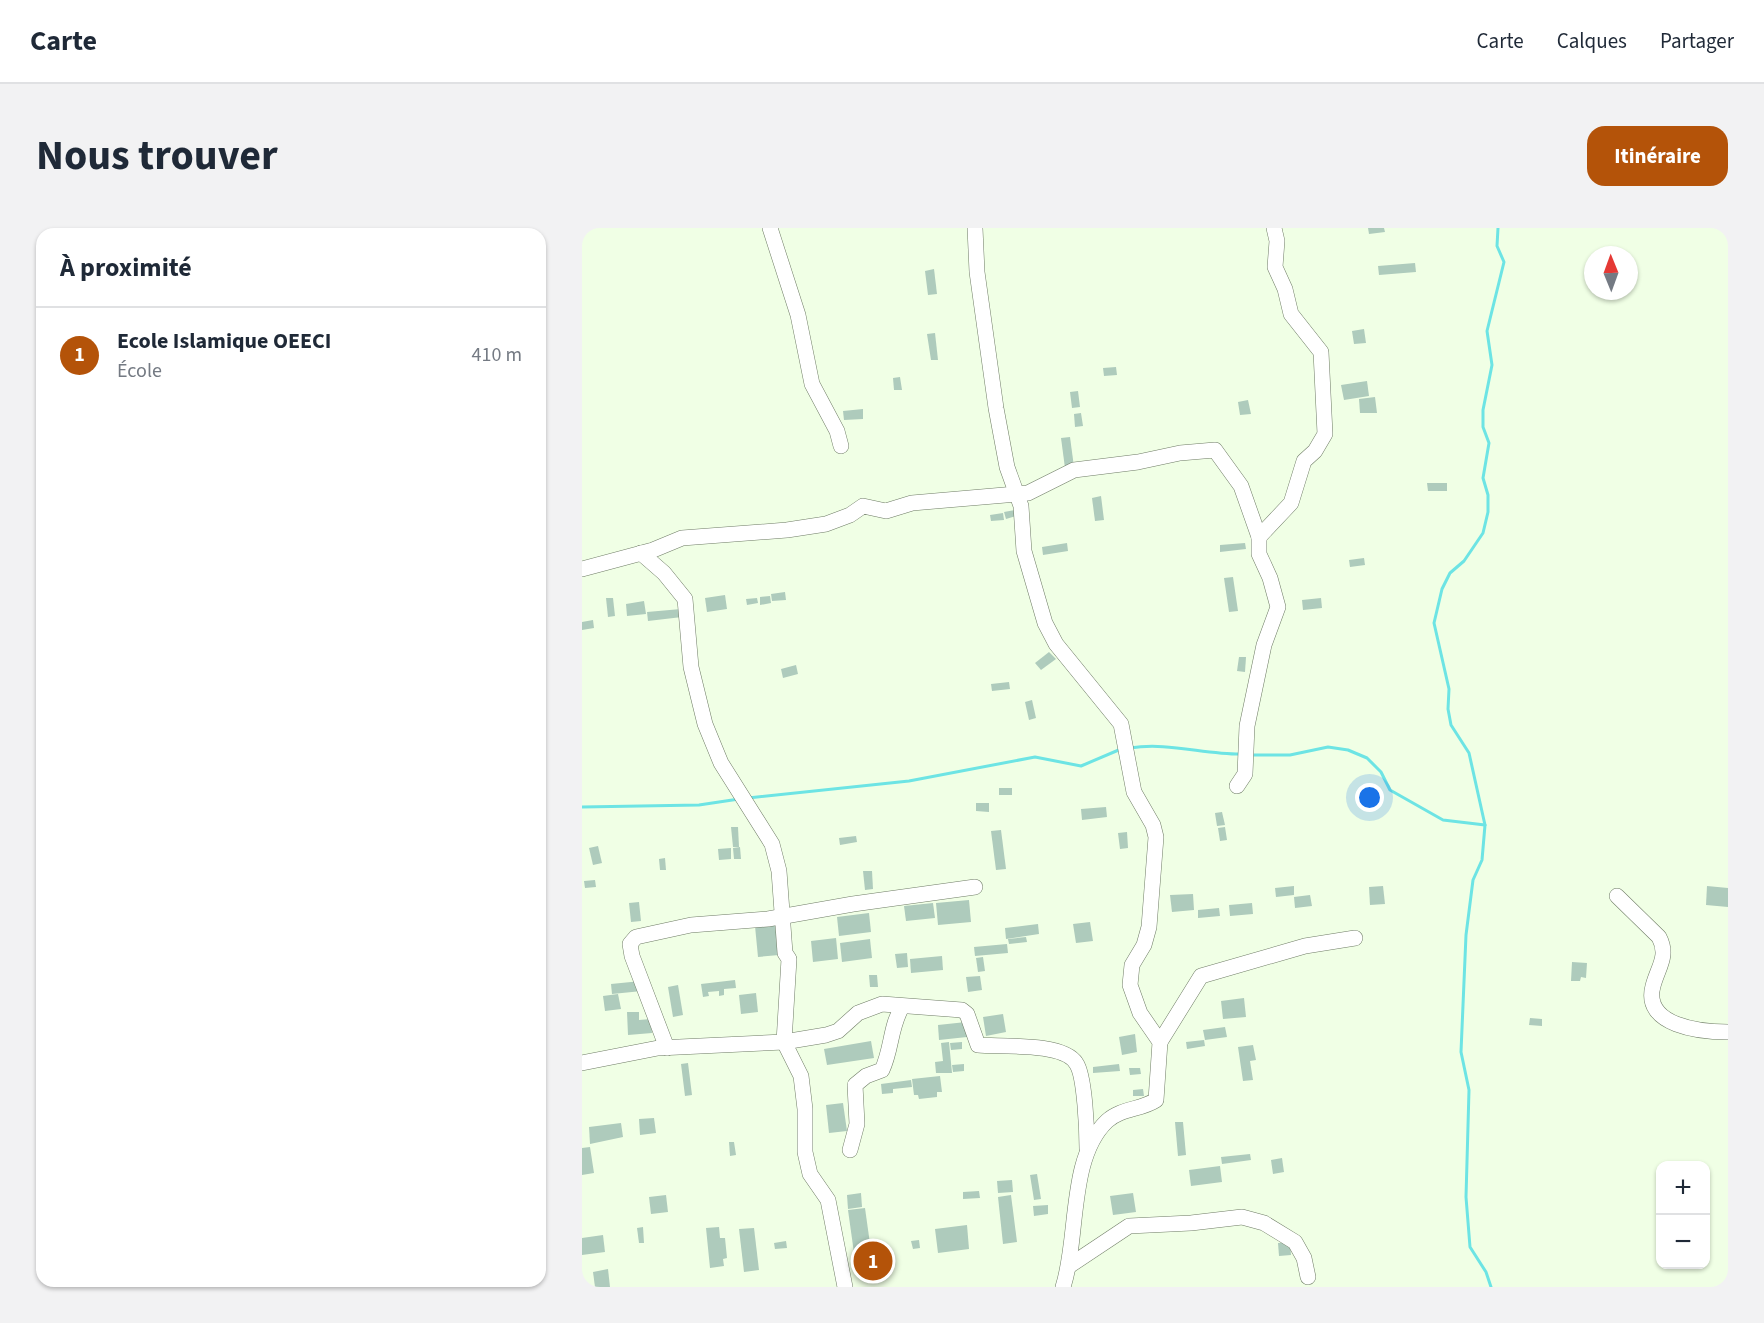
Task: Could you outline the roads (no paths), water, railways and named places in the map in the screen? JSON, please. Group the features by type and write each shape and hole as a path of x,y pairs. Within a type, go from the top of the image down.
{"street":[{"path":"770,228 798,315 812,384 837,431 841,446"},
{"path":"975,228 977,272 996,408 1007,467 1018,493 1023,551 1045,623 1070,664 1121,724 1134,792 1155,831 1149,927 1144,945 1132,966 1130,986 1140,1014 1160,1042"},
{"path":"1259,537 1292,503 1304,460 1315,451 1325,434 1326,420 1321,352 1291,314 1285,289 1275,267 1277,241 1274,228"},
{"path":"582,569 641,553 682,538 787,530 826,524 850,515 863,506 886,511 912,503 1036,491 1074,470 1138,462 1180,453 1215,450 1241,486 1259,537 1259,554 1270,578 1278,607 1264,645 1247,726 1245,774 1237,786"},
{"path":"641,553 675,584 685,599 691,667 705,724 721,763 772,844 779,871 789,974 784,1042 801,1076 805,1109 805,1152 810,1174 828,1200 845,1287"},
{"path":"667,1048 632,956 632,940 651,933 691,925 784,916 975,887"},
{"path":"1617,896 1659,937 1664,945 1665,953 1652,988 1652,999 1658,1014 1669,1023 1728,1032"},
{"path":"1087,1149 1099,1130 1118,1113 1148,1106 1156,1100 1160,1042 1201,976 1305,946 1355,938"},
{"path":"582,1063 604,1057 667,1048 784,1042 838,1032 858,1013 882,1004 962,1010 967,1014 978,1045 1046,1048 1072,1058 1077,1064 1080,1075 1087,1149 1069,1266 1063,1287"},
{"path":"850,1149 857,1124 855,1085 866,1076 882,1070 890,1048 891,1031 902,1007"},
{"path":"1069,1266 1129,1226 1191,1223 1242,1217 1264,1222 1295,1242 1304,1258 1308,1277"}],"waterway":[{"path":"1491,1287 1486,1272 1470,1247 1466,1197 1469,1090 1461,1052 1466,935 1473,880 1482,860 1485,825 1469,753 1451,725 1448,709 1449,689 1434,623 1442,589 1450,573 1464,561 1483,533 1488,512 1488,495 1483,478 1489,443 1483,427 1483,410 1492,365 1487,331 1504,262 1497,246 1498,228"},
{"path":"1130,748 1158,746 1240,754"},
{"path":"1249,755 1290,755 1328,747 1348,750 1367,758 1381,772 1390,790 1443,820 1485,825"},
{"path":"748,798 909,781 1035,757 1081,766 1121,749"},
{"path":"582,807 699,805 739,799"}],"place":[{"name":"Ecole Islamique OEECI","path":"873,1261"}]}
